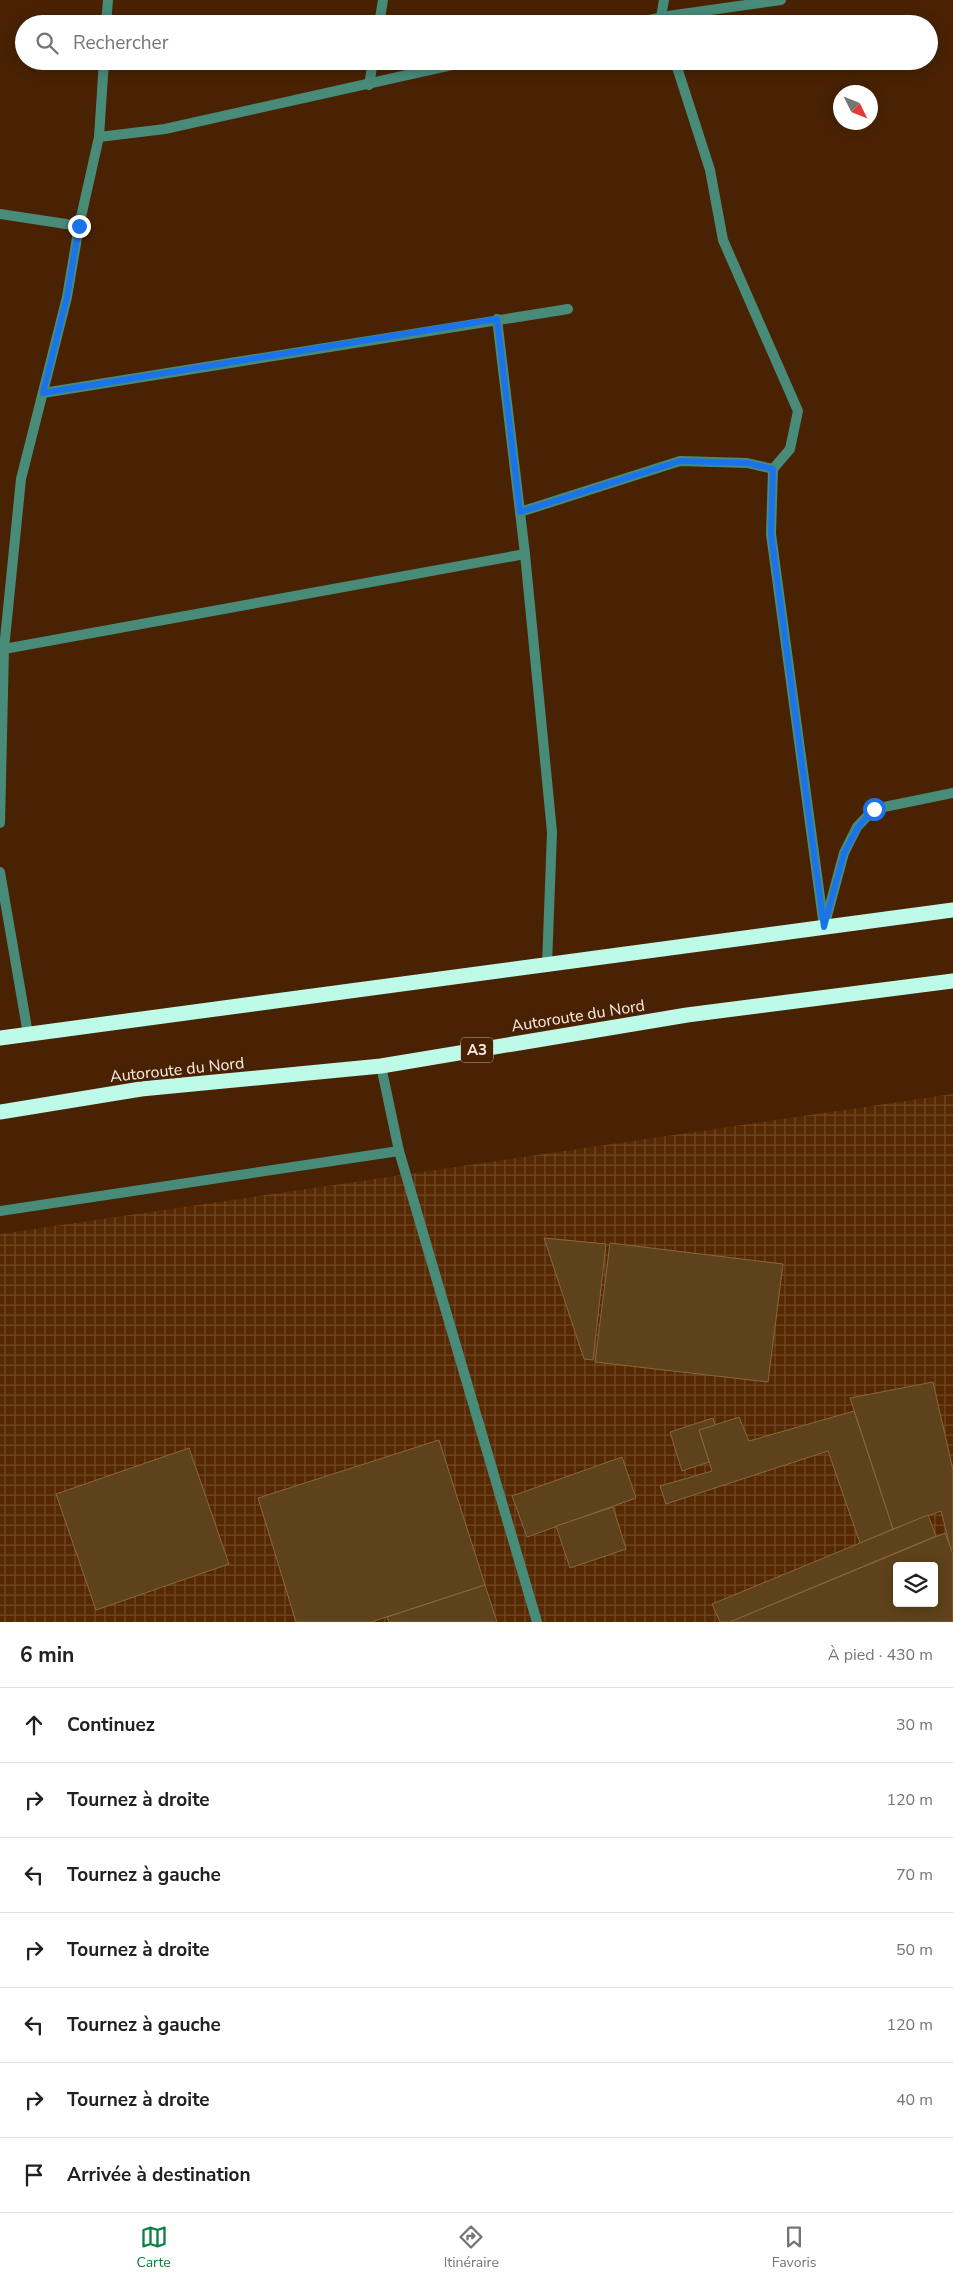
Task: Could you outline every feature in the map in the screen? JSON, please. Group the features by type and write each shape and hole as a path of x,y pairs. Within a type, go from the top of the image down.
{"highway":[{"path":"0,1038 953,910"},
{"name":"Autoroute du Nord","path":"0,1112 141,1089 381,1066 687,1015 953,981"}],"street":[{"path":"107,15 108,0"},
{"path":"380,15 383,0"},
{"path":"662,15 664,0"},
{"path":"692,15 781,0"},
{"path":"0,823 4,649 20,479 67,297 79,226 99,138 103,70"},
{"path":"369,85 372,70"},
{"path":"99,138 165,129 432,70"},
{"path":"678,70 710,170 723,240 798,411 790,449 773,469 771,534 824,927"},
{"path":"0,214 79,226"},
{"path":"43,393 568,308"},
{"path":"497,319 525,554 552,832 547,965"},
{"path":"520,512 680,461 747,463 773,469"},
{"path":"4,649 525,554"},
{"path":"824,927 844,853 858,827 874,809 953,793"},
{"path":"0,872 28,1034"},
{"path":"381,1066 399,1151 537,1622"},
{"path":"0,1211 399,1151"}],"shaded area":[{"path":"953,1094 953,1622 0,1622 0,1234"}],"building":[{"path":"544,1238 606,1244 593,1360 584,1359"},
{"path":"610,1243 783,1264 768,1382 595,1362"},
{"path":"933,1382 953,1470 953,1549 951,1550 941,1511 893,1529 850,1398"},
{"path":"854,1411 893,1529 860,1543 828,1451 666,1504 660,1486 712,1471 699,1430 739,1417 749,1441"},
{"path":"713,1418 715,1425 699,1430 709,1462 682,1471 670,1432"},
{"path":"439,1440 485,1585 371,1622 296,1622 258,1498"},
{"path":"189,1448 229,1564 96,1610 56,1494"},
{"path":"622,1457 636,1498 527,1537 512,1496"},
{"path":"613,1507 626,1549 570,1568 556,1526"},
{"path":"928,1515 936,1536 730,1622 720,1622 712,1604"},
{"path":"945,1533 953,1554 953,1622 730,1622"},
{"path":"485,1585 497,1622 389,1622 387,1617"}],"route":[{"path":"79,226 67,297 43,393 497,319 520,512 680,461 747,463 773,469 771,534 824,927 844,853 858,827 874,809"}]}
